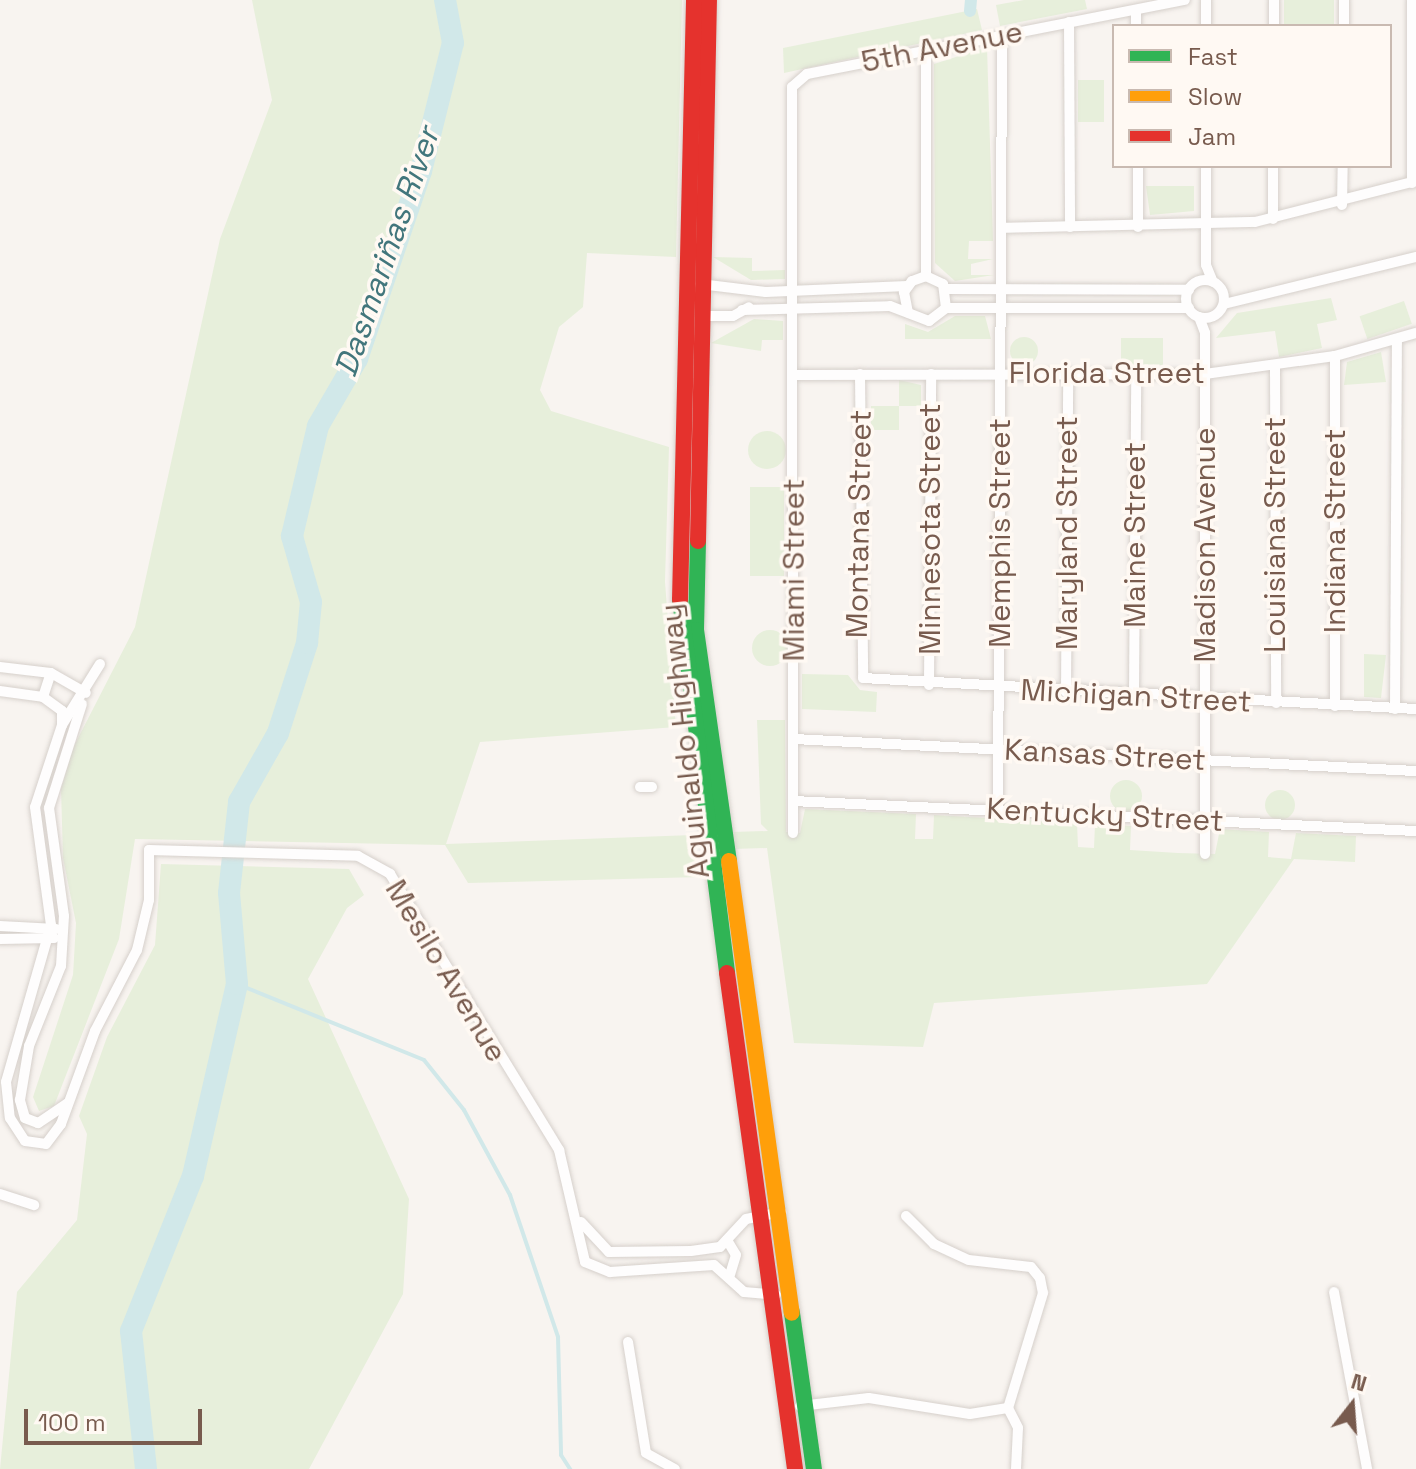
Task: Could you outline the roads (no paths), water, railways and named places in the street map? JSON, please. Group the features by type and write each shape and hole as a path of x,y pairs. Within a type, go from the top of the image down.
{"main road":[{"name":"Aguinaldo Highway","path":"694,0 696,630 704,772 773,1213 794,1294 814,1469"},
{"name":"Aguinaldo Highway","path":"694,284 709,0"},
{"name":"Aguinaldo Highway","path":"773,1213 775,1295 791,1407 795,1469"}],"street":[{"name":"5th Avenue","path":"796,81 965,42 1185,0"},
{"path":"1206,0 1206,24"},
{"path":"1274,0 1274,24"},
{"path":"1344,0 1344,24"},
{"path":"1001,228 1206,226 1273,219 1342,205 1414,182 1412,0"},
{"path":"1136,10 1136,24"},
{"path":"1069,22 1070,227"},
{"name":"Memphis Street","path":"998,809 1002,35"},
{"path":"926,51 926,276"},
{"name":"Miami Street","path":"793,833 796,81"},
{"path":"1138,168 1138,227"},
{"path":"1206,168 1206,265 1224,298"},
{"path":"1273,168 1273,219"},
{"path":"1342,205 1343,168"},
{"path":"1224,298 1240,298 1416,257"},
{"path":"926,276 946,289 1189,290 1198,282 1206,265"},
{"path":"694,284 742,291 794,292 907,286 926,276"},
{"path":"1198,282 1213,282"},
{"path":"907,286 908,313"},
{"path":"946,289 946,308"},
{"path":"1189,290 1189,308"},
{"path":"742,291 742,310"},
{"path":"694,316 742,310 890,306 929,321 946,308 1001,305 1189,308 1199,317 1211,317 1224,298"},
{"path":"742,310 760,305 795,308"},
{"name":"Madison Avenue","path":"1199,317 1205,333"},
{"name":"Madison Avenue","path":"1205,854 1205,333 1211,317"},
{"name":"Florida Street","path":"794,375 1205,374 1275,367 1335,356 1416,333"},
{"path":"1395,709 1397,339"},
{"name":"Indiana Street","path":"1335,356 1335,706"},
{"name":"Louisiana Street","path":"1275,367 1276,703"},
{"name":"Maryland Street","path":"1066,692 1068,373"},
{"name":"Montana Street","path":"859,673 860,374"},
{"name":"Minnesota Street","path":"929,685 931,374"},
{"name":"Maine Street","path":"1134,696 1136,374"},
{"name":"Mesilo Avenue","path":"73,1099 38,1123 25,1118 20,1100 29,1046 61,966 64,935 49,808 86,693 100,664"},
{"path":"0,667 51,673 86,693"},
{"path":"43,697 51,673"},
{"name":"Michigan Street","path":"859,673 870,681 929,685 1416,709"},
{"path":"0,691 43,697 62,711 62,725"},
{"name":"Mesilo Avenue","path":"86,693 62,725 35,807 51,925 9,1060 6,1101 16,1131 37,1147 53,1138 73,1099 146,926 146,854 171,851 349,856 390,874 559,1150 581,1222 580,1248 599,1270 714,1265 730,1275 744,1292 794,1294"},
{"name":"Kansas Street","path":"794,739 1416,771"},
{"name":"Kentucky Street","path":"793,801 1416,831"},
{"path":"0,926 51,925 64,935"},
{"path":"0,939 49,939 64,935"},
{"path":"0,1194 34,1205"},
{"name":"Mesilo Avenue","path":"581,1222 609,1252 691,1251 727,1240 736,1225 773,1213"},
{"path":"906,1216 934,1244 969,1260 1031,1267 1040,1278 1043,1293 1008,1408 1018,1428 1016,1469"},
{"path":"727,1240 736,1255 730,1275"},
{"path":"691,1251 691,1265"},
{"path":"1334,1292 1367,1469"},
{"path":"628,1342 646,1453 675,1469"},
{"path":"791,1407 869,1398 970,1414 1008,1408"}],"waterway":[{"name":"Dasmariñas River","path":"146,1469 131,1331 193,1176 237,984 229,893 239,802 278,733 307,643 311,602 292,536 318,426 357,359 421,171 453,43 445,0"},
{"path":"970,11 971,0"},
{"path":"237,984 424,1060 464,1110 510,1195 558,1337 561,1455 570,1469"}]}
